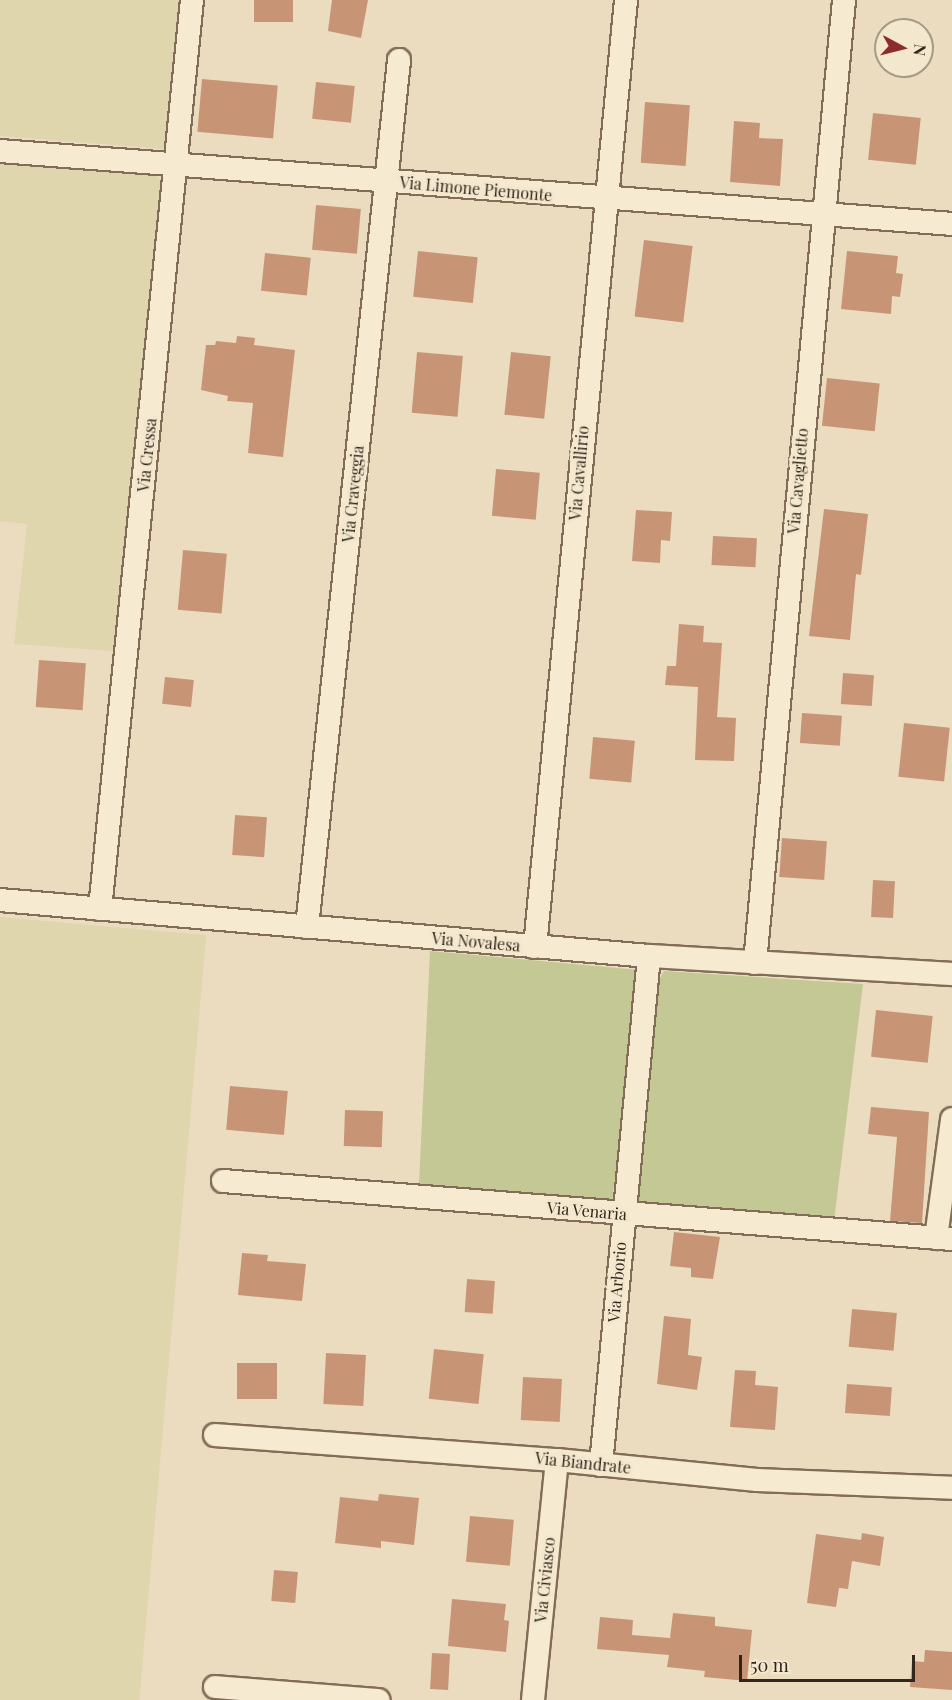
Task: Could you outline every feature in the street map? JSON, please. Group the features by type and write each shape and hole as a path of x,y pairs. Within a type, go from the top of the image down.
{"street":[{"name":"Via Cressa","path":"100,909 178,162 192,0"},
{"name":"Via Cavallirio","path":"535,947 605,199 626,0"},
{"name":"Via Cavaglietto","path":"755,963 822,216 844,0"},
{"name":"Via Craveggia","path":"307,927 399,60"},
{"name":"Via Limone Piemonte","path":"0,151 178,162 605,199 952,224"},
{"name":"Via Novalesa","path":"0,900 649,956 952,974"},
{"name":"Via Arborio","path":"601,1465 649,956"},
{"path":"944,1238 952,1119"},
{"name":"Via Venaria","path":"223,1181 944,1238"},
{"name":"Via Biandrate","path":"215,1435 556,1460 757,1480 952,1488"},
{"name":"Via Civiasco","path":"533,1700 556,1460"},
{"path":"215,1687 378,1700"}],"shaded area":[{"path":"0,0 179,0 165,149 0,136"},
{"path":"0,163 156,175 162,182 113,651 14,644 27,524 0,521"},
{"path":"0,917 206,935 139,1700 0,1700"}],"green space":[{"path":"430,951 639,970 612,1203 606,1206 419,1184"},
{"path":"664,971 863,984 834,1221 645,1208 635,1201 658,982"}],"building":[{"path":"254,0 293,0 293,22 254,22"},
{"path":"332,0 368,0 361,38 328,31"},
{"path":"202,79 278,86 273,138 197,132"},
{"path":"316,82 355,86 351,123 312,119"},
{"path":"645,102 690,105 686,166 641,163"},
{"path":"873,113 921,118 916,165 868,160"},
{"path":"734,121 760,123 759,138 783,139 780,186 730,182"},
{"path":"316,205 361,209 357,254 312,250"},
{"path":"644,240 693,246 683,322 635,316"},
{"path":"418,251 478,257 473,303 413,297"},
{"path":"847,251 898,256 896,273 903,274 900,297 892,296 891,314 841,309"},
{"path":"265,253 311,258 307,296 261,291"},
{"path":"237,336 255,338 254,345 295,350 283,457 248,453 253,403 227,401 228,396 201,390 206,345 215,345 216,341 236,343"},
{"path":"417,352 463,356 458,417 412,413"},
{"path":"511,352 551,356 544,419 504,415"},
{"path":"827,378 880,384 875,431 822,426"},
{"path":"496,469 540,473 536,520 492,516"},
{"path":"824,509 868,514 861,575 856,574 850,640 809,636"},
{"path":"636,510 672,512 670,541 661,540 660,563 632,561"},
{"path":"713,536 757,538 755,567 711,565"},
{"path":"183,550 227,554 222,614 178,610"},
{"path":"679,624 704,626 703,642 722,643 717,717 736,718 734,761 695,760 698,687 665,685 667,666 676,666"},
{"path":"39,660 86,663 83,710 36,707"},
{"path":"843,673 874,675 872,706 841,704"},
{"path":"165,677 194,680 191,707 162,704"},
{"path":"802,713 842,716 840,746 800,743"},
{"path":"904,723 950,728 944,782 898,777"},
{"path":"593,737 635,741 631,783 589,779"},
{"path":"235,815 267,817 264,857 232,855"},
{"path":"782,838 827,841 824,880 779,877"},
{"path":"873,880 895,881 893,918 871,917"},
{"path":"876,1010 933,1016 928,1063 871,1057"},
{"path":"230,1086 288,1091 284,1135 226,1130"},
{"path":"871,1107 929,1112 922,1223 890,1221 897,1137 868,1134"},
{"path":"345,1110 383,1111 382,1147 344,1146"},
{"path":"674,1232 720,1237 713,1279 691,1277 691,1268 670,1266"},
{"path":"242,1253 268,1255 267,1261 306,1264 302,1301 238,1295"},
{"path":"467,1279 495,1281 493,1314 465,1312"},
{"path":"852,1309 897,1313 894,1351 849,1347"},
{"path":"664,1316 691,1319 688,1355 702,1357 697,1390 657,1384"},
{"path":"434,1349 484,1354 478,1404 429,1399"},
{"path":"326,1353 366,1355 363,1406 323,1404"},
{"path":"237,1363 277,1363 277,1399 237,1399"},
{"path":"735,1370 756,1371 755,1385 778,1387 775,1430 730,1427"},
{"path":"523,1377 562,1379 560,1422 521,1420"},
{"path":"847,1384 892,1387 890,1416 845,1413"},
{"path":"379,1494 419,1498 414,1545 381,1541 381,1548 335,1543 340,1497 378,1501"},
{"path":"470,1516 514,1520 510,1566 466,1562"},
{"path":"862,1533 884,1537 880,1566 852,1561 848,1589 839,1588 836,1607 807,1603 816,1534 861,1540"},
{"path":"274,1570 298,1572 295,1603 271,1601"},
{"path":"452,1599 506,1604 504,1620 509,1621 506,1652 448,1646"},
{"path":"673,1613 715,1617 715,1626 752,1630 747,1681 704,1677 705,1671 667,1667 669,1655 597,1649 600,1617 633,1620 632,1635 670,1638"},
{"path":"925,1650 952,1652 952,1690 910,1687 912,1661 924,1662"},
{"path":"432,1653 450,1654 448,1690 430,1689"}]}
